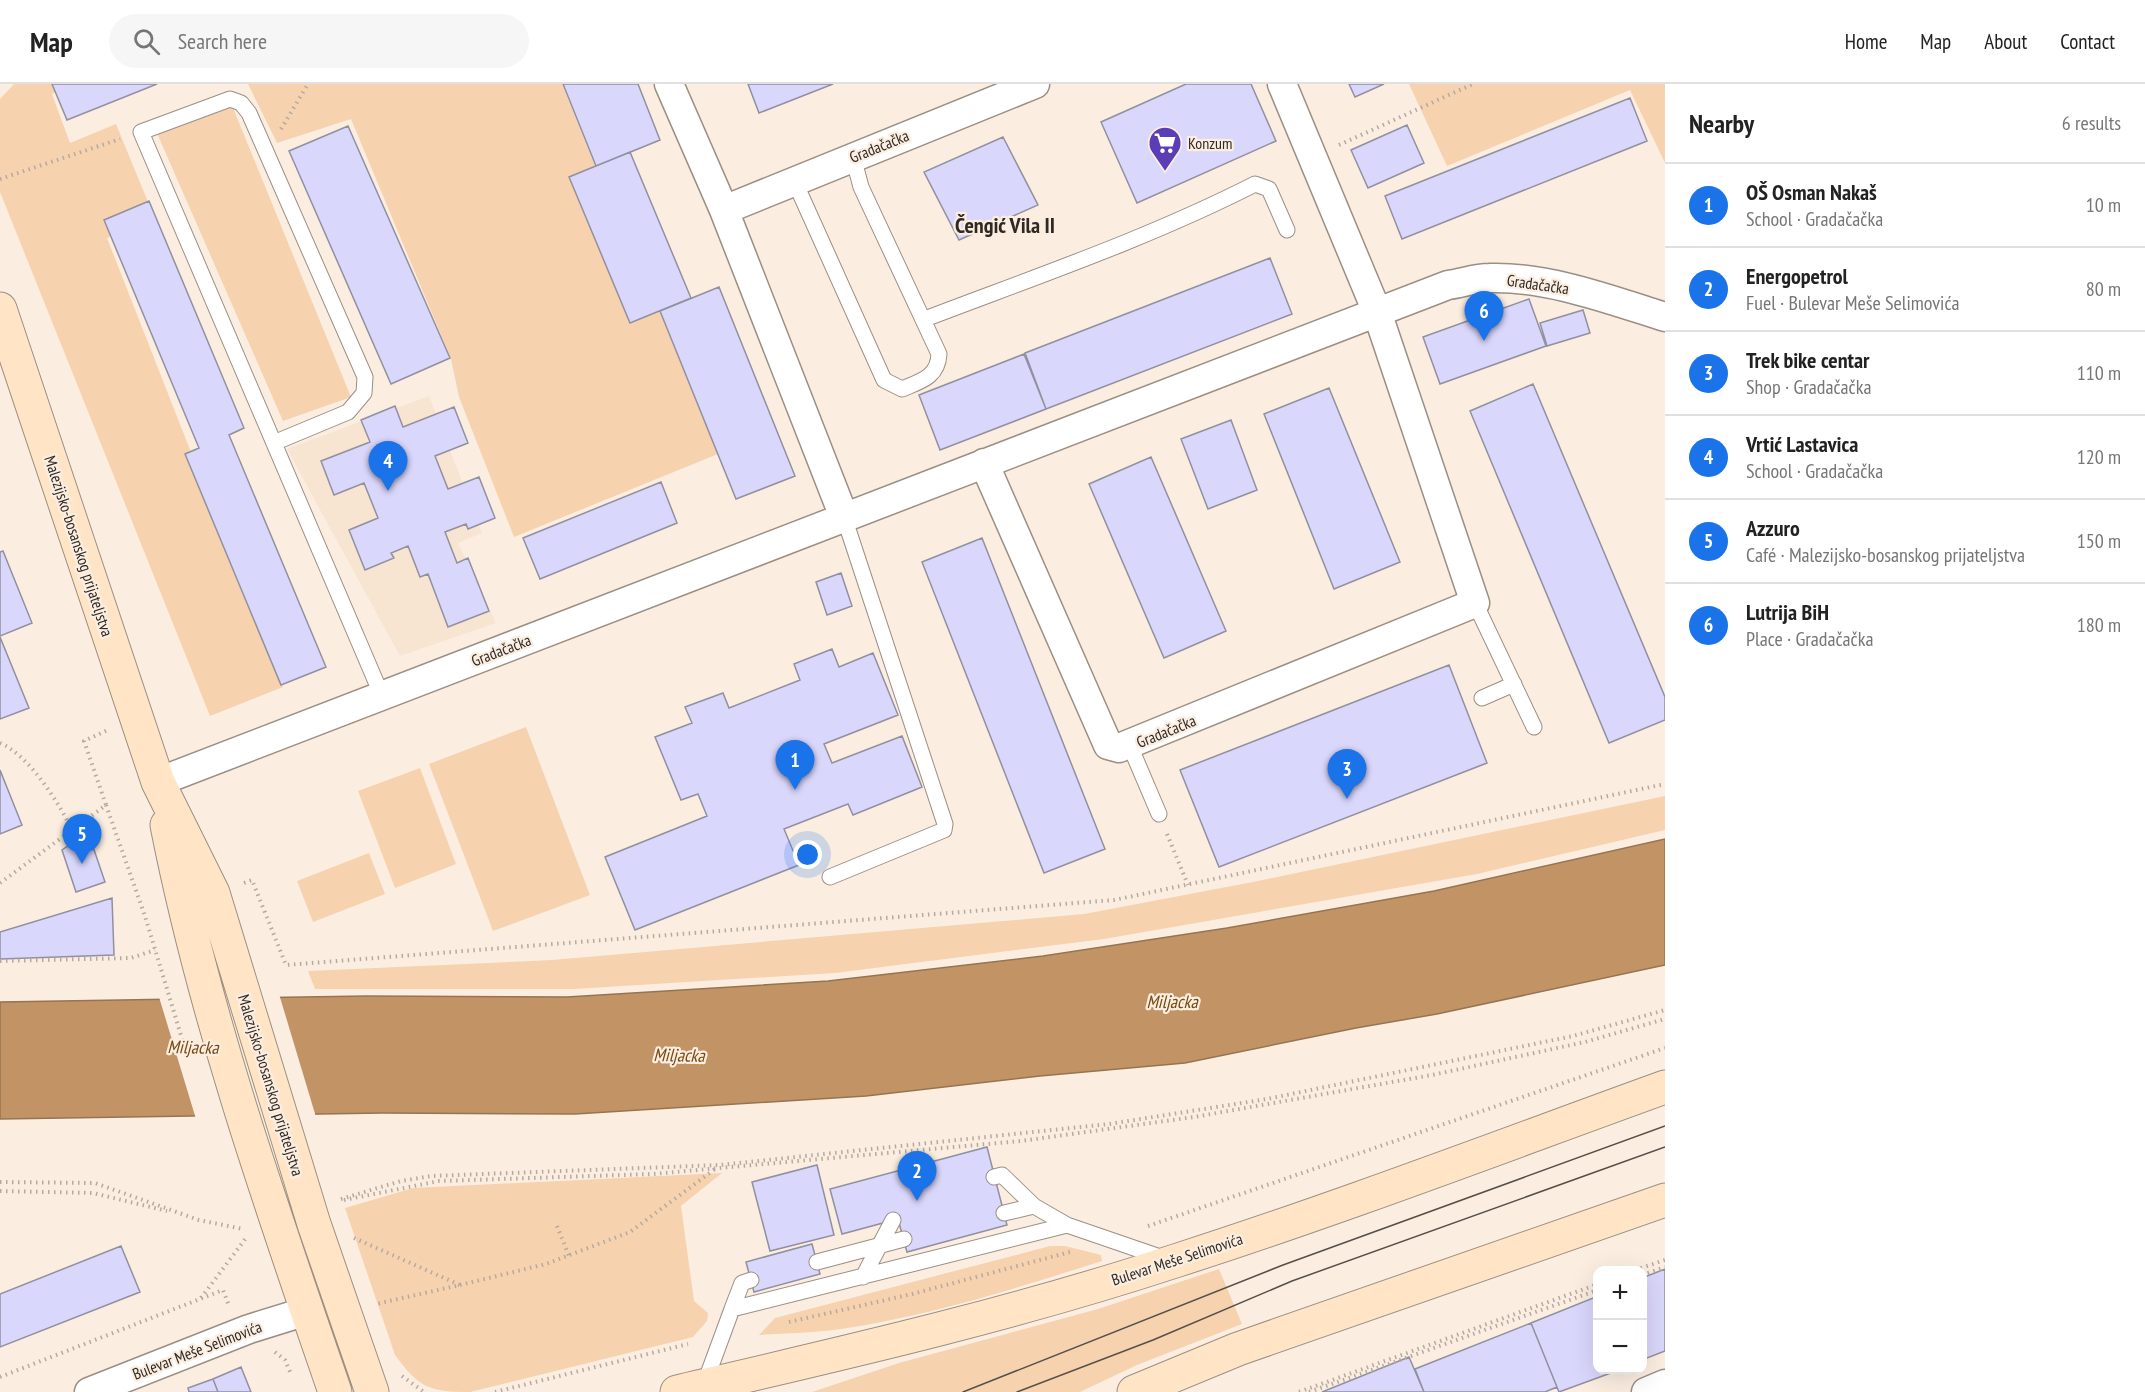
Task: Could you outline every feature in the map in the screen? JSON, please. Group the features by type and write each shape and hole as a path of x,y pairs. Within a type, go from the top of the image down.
{"street":[{"path":"669,84 724,210 844,517"},
{"name":"Gradačačka","path":"724,210 1035,84"},
{"path":"1282,84 1377,312 1475,603"},
{"name":"Gradačačka","path":"158,782 1448,285 1489,278 1576,290 1665,317"},
{"name":"Malezijsko-bosanskog prijateljstva","path":"0,309 158,782 183,903 196,952 261,1171 335,1392"},
{"name":"Gradačačka","path":"984,463 1108,745 1119,748 1130,746 1475,603"},
{"name":"Malezijsko-bosanskog prijateljstva","path":"158,782 213,893 297,1169 372,1392"},
{"name":"Bulevar Meše Selimovića","path":"691,1389 890,1342 1043,1301 1174,1262 1420,1177 1665,1087"},
{"path":"1134,1392 1238,1350 1665,1200"},
{"name":"Bulevar Meše Selimovića","path":"89,1392 219,1340 307,1311"},
{"path":"1646,1392 1665,1384"}],"lane":[{"path":"276,442 348,412 364,393 365,377 266,156 249,112 241,103 230,99 141,132 276,442 382,696"},
{"path":"794,180 884,380 902,389 933,375 939,366 939,354 925,319 861,188 853,157"},
{"path":"925,319 1061,267 1255,184 1269,189 1287,230"},
{"path":"830,877 944,830 945,824 844,517"},
{"path":"1475,603 1534,727"},
{"path":"1482,698 1514,684"},
{"path":"1130,746 1159,814"},
{"path":"994,1177 1002,1175 1034,1206 1067,1225 1174,1262"},
{"path":"1004,1214 1034,1206"},
{"path":"862,1277 893,1220"},
{"path":"732,1309 1067,1225"},
{"path":"817,1262 903,1239"},
{"path":"691,1389 732,1309 742,1283 751,1280"},
{"path":"127,1392 218,1355 223,1350 219,1340"}],"path":[{"path":"266,156 308,84"},
{"path":"1311,158 1473,84"},
{"path":"0,179 141,132"},
{"path":"0,961 131,958 155,952 84,741 136,718"},
{"path":"0,743 8,746 38,777 62,809 72,830"},
{"path":"237,885 252,880 286,965 1114,900 1665,784"},
{"path":"0,883 106,805"},
{"path":"1159,814 1188,885"},
{"path":"1665,1010 1573,1036 1267,1099 1109,1124 718,1167 653,1174 439,1181 358,1199 334,1201 401,1181 431,1176 718,1167 1021,1141 1194,1118 1443,1073 1585,1042 1665,1019"},
{"path":"1148,1226 1665,1048"},
{"path":"369,1306 569,1256 630,1232 718,1167"},
{"path":"0,1182 95,1183 199,1220"},
{"path":"0,1191 93,1193 243,1229 249,1249"},
{"path":"557,1226 569,1256"},
{"path":"345,1234 460,1285"},
{"path":"201,1299 246,1238"},
{"path":"781,1324 912,1294 1079,1249"},
{"path":"1647,1266 1665,1260"},
{"path":"1647,1273 1665,1268"},
{"path":"1299,1392 1593,1286"},
{"path":"0,1377 223,1290 232,1315"},
{"path":"1309,1392 1593,1292"},
{"path":"495,1392 688,1344"},
{"path":"267,1348 285,1360 295,1383"}],"shaded area":[{"path":"14,84 74,84 52,94 70,143 116,124 155,219 107,238 283,687 210,716 0,192 0,99"},
{"path":"248,84 562,84 595,166 569,177 630,322 660,311 718,454 514,537 459,397 451,359 351,119 277,143"},
{"path":"1409,84 1665,84 1665,163 1630,90 1447,166"},
{"path":"231,103 351,397 283,421 156,131"},
{"path":"429,396 482,533 458,543 496,623 400,656 287,449"},
{"path":"526,727 590,895 493,931 429,764"},
{"path":"420,768 456,864 395,888 358,791"},
{"path":"1665,796 1665,830 1477,874 1104,939 835,973 574,989 315,989 308,971 552,960 1084,914 1253,882"},
{"path":"369,853 385,894 313,922 297,881"},
{"path":"722,1173 681,1206 694,1301 708,1313 707,1321 693,1337 470,1392 445,1391 426,1386 411,1375 395,1355 345,1208 413,1188"},
{"path":"1050,1246 1065,1246 1101,1255 1102,1261 1005,1291 907,1317 831,1330 759,1335 775,1318"},
{"path":"1219,1269 1242,1324 1137,1365 1080,1392 812,1392 899,1363 1098,1309"}],"water":[{"name":"Miljacka","path":"1665,839 1665,965 1437,1014 1185,1063 1040,1076 866,1096 575,1114 383,1113 0,1119 0,1002 367,996 567,997 828,981 1043,956 1227,928 1434,891"}],"pier":[{"path":"279,994 316,1117 196,1119 159,997"}],"building":[{"path":"52,84 157,84 67,120"},
{"path":"563,84 638,84 660,140 596,166"},
{"path":"748,84 833,84 759,113"},
{"name":"Konzum","path":"1186,84 1251,84 1276,141 1137,203 1101,122"},
{"path":"1349,84 1384,84 1355,97"},
{"path":"1630,98 1647,141 1402,239 1385,196"},
{"path":"1407,125 1424,163 1368,188 1351,150"},
{"path":"348,126 450,358 391,384 289,151"},
{"path":"1003,137 1038,205 959,240 924,172"},
{"path":"630,152 691,298 630,323 569,177"},
{"path":"149,201 244,428 229,435 326,667 281,685 185,454 199,448 104,220"},
{"path":"1270,258 1292,314 1046,409 1025,353"},
{"path":"719,287 795,476 736,499 660,311"},
{"path":"1529,299 1546,346 1440,384 1423,337"},
{"path":"1583,310 1590,333 1547,346 1540,323"},
{"path":"1024,354 1046,409 940,450 919,395"},
{"path":"1533,384 1665,697 1665,720 1609,743 1470,411"},
{"path":"1329,388 1400,562 1334,589 1264,414"},
{"path":"395,406 403,427 454,407 468,443 435,456 448,489 479,477 495,518 468,529 466,524 445,532 457,563 468,558 489,611 448,627 428,574 420,577 408,546 391,553 394,558 365,570 349,530 378,518 364,483 334,495 321,461 370,442 361,420"},
{"path":"1231,420 1257,490 1208,509 1181,439"},
{"path":"1151,457 1226,631 1164,658 1089,484"},
{"path":"661,482 677,523 540,579 523,538"},
{"path":"982,538 1105,849 1044,873 922,562"},
{"path":"3,551 32,623 0,636 0,552"},
{"path":"841,573 852,606 827,615 816,582"},
{"path":"0,637 29,708 0,719"},
{"path":"832,649 839,667 873,653 898,715 824,744 832,763 902,736 922,787 853,815 848,804 784,829 799,865 635,930 605,857 707,816 698,794 681,800 655,737 692,723 685,707 723,693 729,708 800,680 794,664"},
{"path":"1449,665 1487,763 1219,867 1180,770"},
{"path":"0,770 22,825 0,834"},
{"path":"88,832 105,882 76,892 62,850"},
{"path":"112,898 114,955 0,959 0,932"},
{"path":"987,1147 1007,1225 907,1252 898,1219 842,1234 830,1189"},
{"path":"817,1165 834,1235 770,1251 752,1182"},
{"path":"812,1244 820,1274 754,1292 746,1262"},
{"path":"121,1246 140,1292 0,1347 0,1294"},
{"path":"1665,1269 1665,1351 1647,1358 1647,1320 1647,1276"},
{"path":"1593,1298 1593,1374 1608,1374 1559,1392 1531,1323"},
{"path":"1531,1323 1557,1387 1545,1392 1424,1392 1415,1369"},
{"path":"1409,1357 1424,1392 1322,1392"},
{"path":"241,1367 251,1392 218,1392 213,1379"},
{"path":"213,1379 218,1392 189,1392 188,1388"}],"tram line":[{"path":"963,1392 1283,1265 1665,1126"},
{"path":"1017,1392 1153,1340 1292,1281 1665,1147"}],"place":[{"name":"Konzum","path":"1165,172"},
{"name":"Lutrija BiH","path":"1484,341"},
{"name":"Vrtić Lastavica","path":"388,491"},
{"name":"OŠ Osman Nakaš","path":"795,790"},
{"name":"Trek bike centar","path":"1347,799"},
{"name":"Azzuro","path":"82,864"},
{"name":"Energopetrol","path":"917,1201"}],"district":[{"name":"Čengić Vila II","path":"1005,225"}]}
